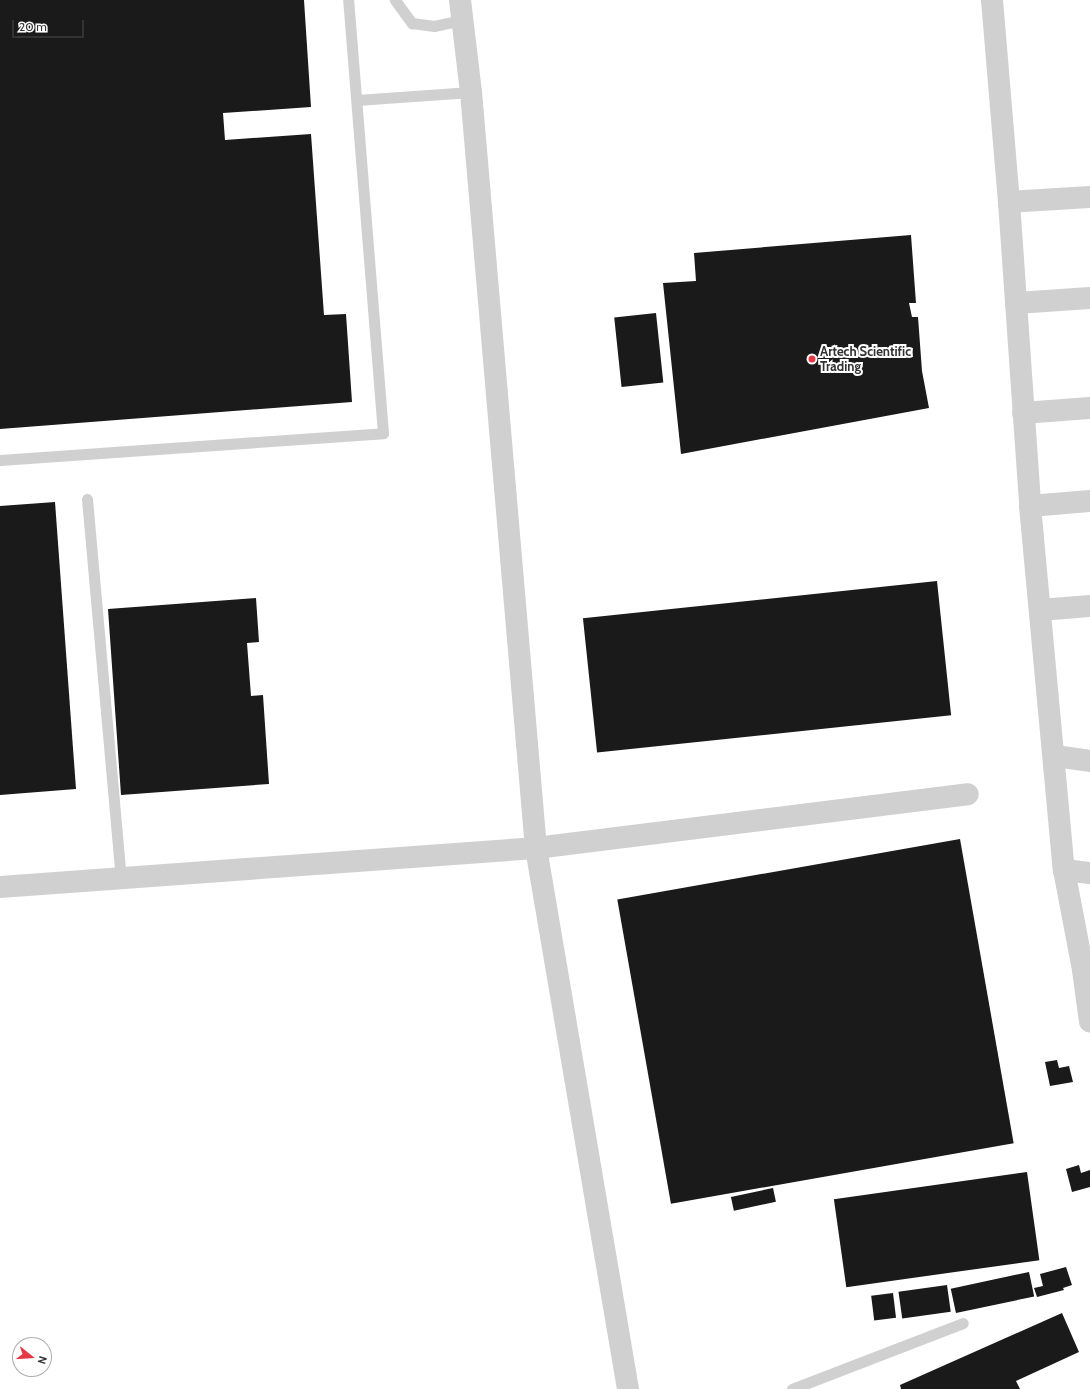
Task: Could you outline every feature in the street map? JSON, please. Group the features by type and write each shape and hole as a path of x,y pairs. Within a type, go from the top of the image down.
{"street":[{"path":"992,0 1009,202 1030,506 1055,756 1064,870 1086,971 1090,1022"},
{"path":"461,10 471,92 536,848 628,1389"},
{"path":"1009,202 1090,197"},
{"path":"1016,303 1090,298"},
{"path":"1023,413 1090,408"},
{"path":"1030,506 1090,501"},
{"path":"1040,610 1090,606"},
{"path":"1055,756 1090,761"},
{"path":"0,887 536,848 968,794"},
{"path":"1064,870 1090,874"}],"lane":[{"path":"0,460 383,433 348,0"},
{"path":"395,0 412,23 434,26 461,10"},
{"path":"357,100 471,92"},
{"path":"87,500 121,878"},
{"path":"792,1389 963,1323"}],"building":[{"path":"0,0 304,0 311,107 223,113 225,140 311,134 324,315 346,314 352,402 0,429"},
{"path":"911,235 916,303 909,303 912,317 918,317 922,371 929,408 681,454 663,283 696,281 694,253"},
{"path":"656,313 663,383 622,387 614,317"},
{"path":"55,502 76,789 0,795 0,506"},
{"path":"937,581 951,715 597,752 583,618"},
{"path":"256,598 259,642 247,643 251,696 263,695 269,784 121,795 108,609"},
{"path":"960,839 1014,1143 671,1204 617,899"},
{"path":"1057,1060 1059,1068 1069,1066 1073,1082 1050,1086 1045,1062"},
{"path":"1079,1165 1081,1173 1090,1170 1090,1187 1072,1192 1066,1169"},
{"path":"1027,1172 1039,1260 846,1287 834,1199"},
{"path":"773,1188 776,1202 734,1211 731,1197"},
{"path":"1066,1267 1072,1285 1063,1288 1064,1290 1037,1297 1034,1288 1043,1286 1040,1274"},
{"path":"1029,1272 1034,1296 956,1313 951,1289"},
{"path":"947,1285 951,1312 902,1319 898,1292"},
{"path":"893,1293 896,1318 874,1320 871,1296"},
{"path":"1062,1313 1079,1352 1016,1381 1020,1389 901,1389 900,1385"}],"place":[{"name":"Artech Scientific Trading","path":"812,359"}]}
